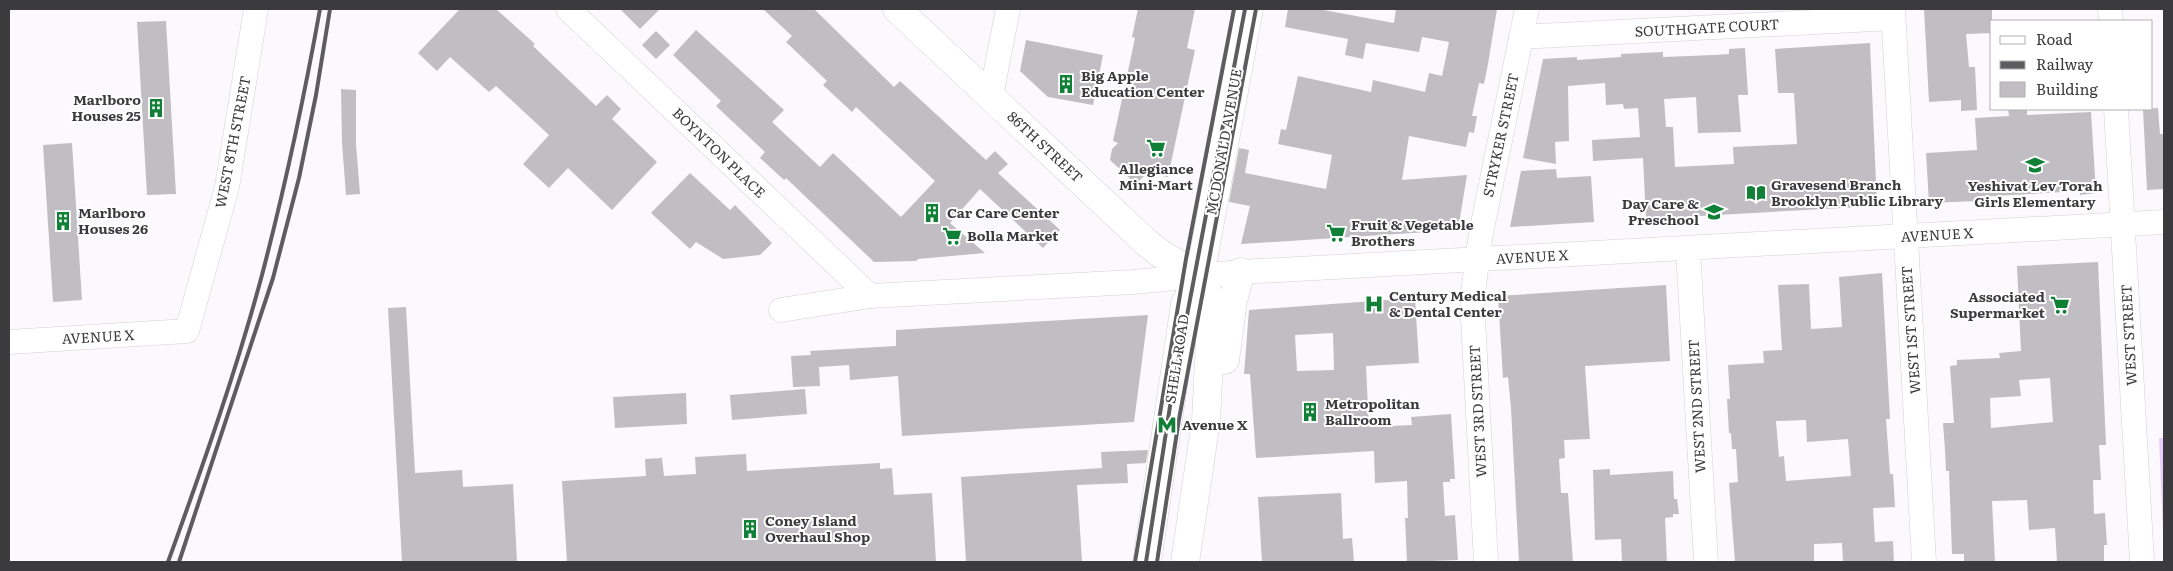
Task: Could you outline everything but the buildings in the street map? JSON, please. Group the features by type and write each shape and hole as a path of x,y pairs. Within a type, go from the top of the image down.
{"main road":[{"name":"86TH STREET","path":"897,9 1147,243 1161,254 1200,276"},
{"name":"MCDONALD AVENUE","path":"1200,276 1249,9"},
{"name":"SHELL ROAD","path":"1206,421 1220,394 1234,300 1241,272"},
{"name":"SHELL ROAD","path":"1185,562 1206,421 1212,301 1200,276"},
{"name":"SHELL ROAD","path":"1147,562 1185,304 1200,276"}],"street":[{"name":"WEST 8TH STREET","path":"187,331 227,187 256,9"},
{"name":"BOYNTON PLACE","path":"568,9 870,296"},
{"path":"990,96 1008,9"},
{"name":"STRYKER STREET","path":"1477,261 1480,232 1527,9"},
{"name":"SOUTHGATE COURT","path":"1521,37 1893,13"},
{"name":"WEST 1ST STREET","path":"1893,13 1904,237 1924,562"},
{"name":"WEST STREET","path":"2116,110 2142,562"},
{"name":"AVENUE X","path":"782,310 870,296 1134,282 1241,272 1477,261 2164,222"},
{"name":"WEST 2ND STREET","path":"1688,249 1706,562"},
{"name":"WEST 3RD STREET","path":"1477,261 1472,300 1486,562"},
{"name":"AVENUE X","path":"9,342 187,331"}],"shaded area":[{"path":"2159,438 2164,438 2164,556"}],"railway":[{"path":"168,562 230,384 262,275 294,142 320,9"},
{"path":"179,562 273,278 299,178 316,95 330,9"},
{"path":"1135,562 1186,259 1234,9"},
{"path":"1146,562 1171,400 1245,9"},
{"path":"1157,562 1179,419 1256,9"}],"place":[{"name":"Big Apple Education Center","path":"1066,84"},
{"name":"Marlboro Houses 25","path":"156,108"},
{"name":"Allegiance Mini-Mart","path":"1156,148"},
{"name":"Yeshivat Lev Torah Girls Elementary","path":"2035,165"},
{"name":"Gravesend Branch Brooklyn Public Library","path":"1756,193"},
{"name":"Day Care & Preschool","path":"1714,212"},
{"name":"Car Care Center","path":"932,213"},
{"name":"Marlboro Houses 26","path":"63,221"},
{"name":"Fruit & Vegetable Brothers","path":"1336,233"},
{"name":"Bolla Market","path":"952,236"},
{"name":"Century Medical & Dental Center","path":"1374,304"},
{"name":"Associated Supermarket","path":"2060,305"},
{"name":"Metropolitan Ballroom","path":"1310,412"},
{"name":"Avenue X","path":"1167,425"},
{"name":"Coney Island Overhaul Shop","path":"750,529"}]}
